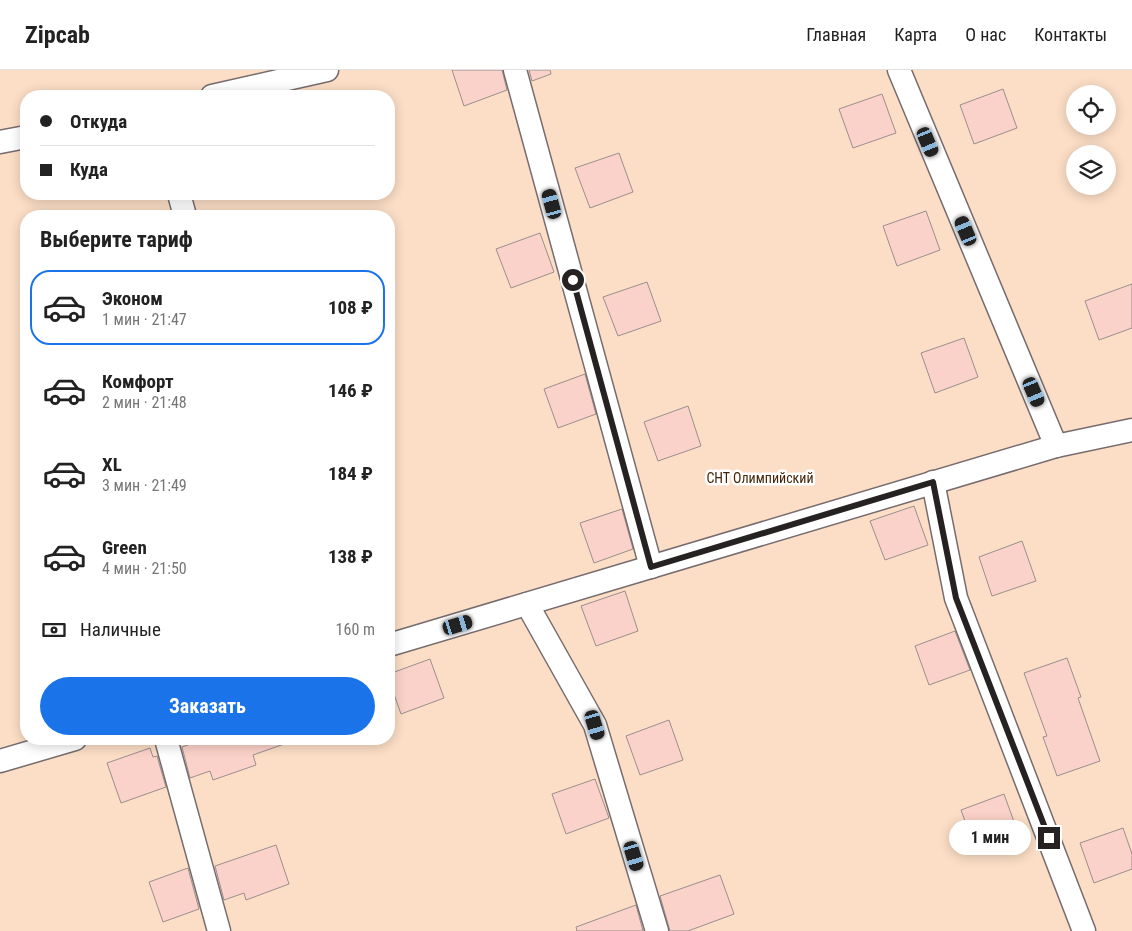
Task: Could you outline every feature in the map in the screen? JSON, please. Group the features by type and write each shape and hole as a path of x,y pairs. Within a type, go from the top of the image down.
{"lane":[{"path":"239,90 327,70"},
{"path":"515,70 651,567"},
{"path":"898,70 1056,446"},
{"path":"0,142 20,138"},
{"path":"395,643 1056,446 1132,430"},
{"path":"933,482 956,598 1084,931"},
{"path":"527,604 595,725 657,931"},
{"path":"0,761 55,745"},
{"path":"168,745 219,931"}],"green space":[{"name":"СНТ Олимпийский","path":"0,70 1132,70 1132,931 0,931"}],"building":[{"path":"452,70 502,70 507,90 464,106"},
{"path":"529,70 550,70 551,74 532,81"},
{"path":"1003,89 1017,128 974,144 960,105"},
{"path":"882,94 896,133 853,148 839,109"},
{"path":"619,153 633,192 590,208 575,168"},
{"path":"926,211 940,250 897,266 883,226"},
{"path":"540,233 554,272 511,288 496,249"},
{"path":"647,282 661,321 618,336 603,297"},
{"path":"1132,284 1132,328 1099,340 1085,301"},
{"path":"964,338 978,377 935,393 921,353"},
{"path":"585,374 596,414 558,428 544,389"},
{"path":"688,406 701,446 658,461 644,422"},
{"path":"914,506 928,545 885,560 870,521"},
{"path":"622,509 633,549 594,563 580,523"},
{"path":"1022,541 1036,581 992,596 979,557"},
{"path":"625,591 638,631 596,646 581,606"},
{"path":"955,631 970,670 929,685 915,646"},
{"path":"1067,658 1081,697 1078,698 1100,761 1057,776 1043,737 1047,736 1024,673"},
{"path":"430,659 444,698 401,714 395,697 395,672"},
{"path":"669,720 683,760 640,775 626,736"},
{"path":"188,745 281,745 253,755 256,765 213,780 210,771 190,778 182,747"},
{"path":"150,748 153,757 157,756 166,787 121,803 107,763"},
{"path":"595,779 609,818 566,834 552,794"},
{"path":"1004,794 1018,833 975,849 961,810"},
{"path":"1123,828 1132,854 1132,869 1094,883 1080,843"},
{"path":"276,845 289,884 246,900 244,893 224,900 215,866"},
{"path":"188,868 199,909 163,922 149,882"},
{"path":"720,875 734,914 688,931 670,931 660,896"},
{"path":"636,905 643,931 577,931 576,927"}],"route":[{"path":"573,280 651,567 933,482 956,598 1049,838"}]}
